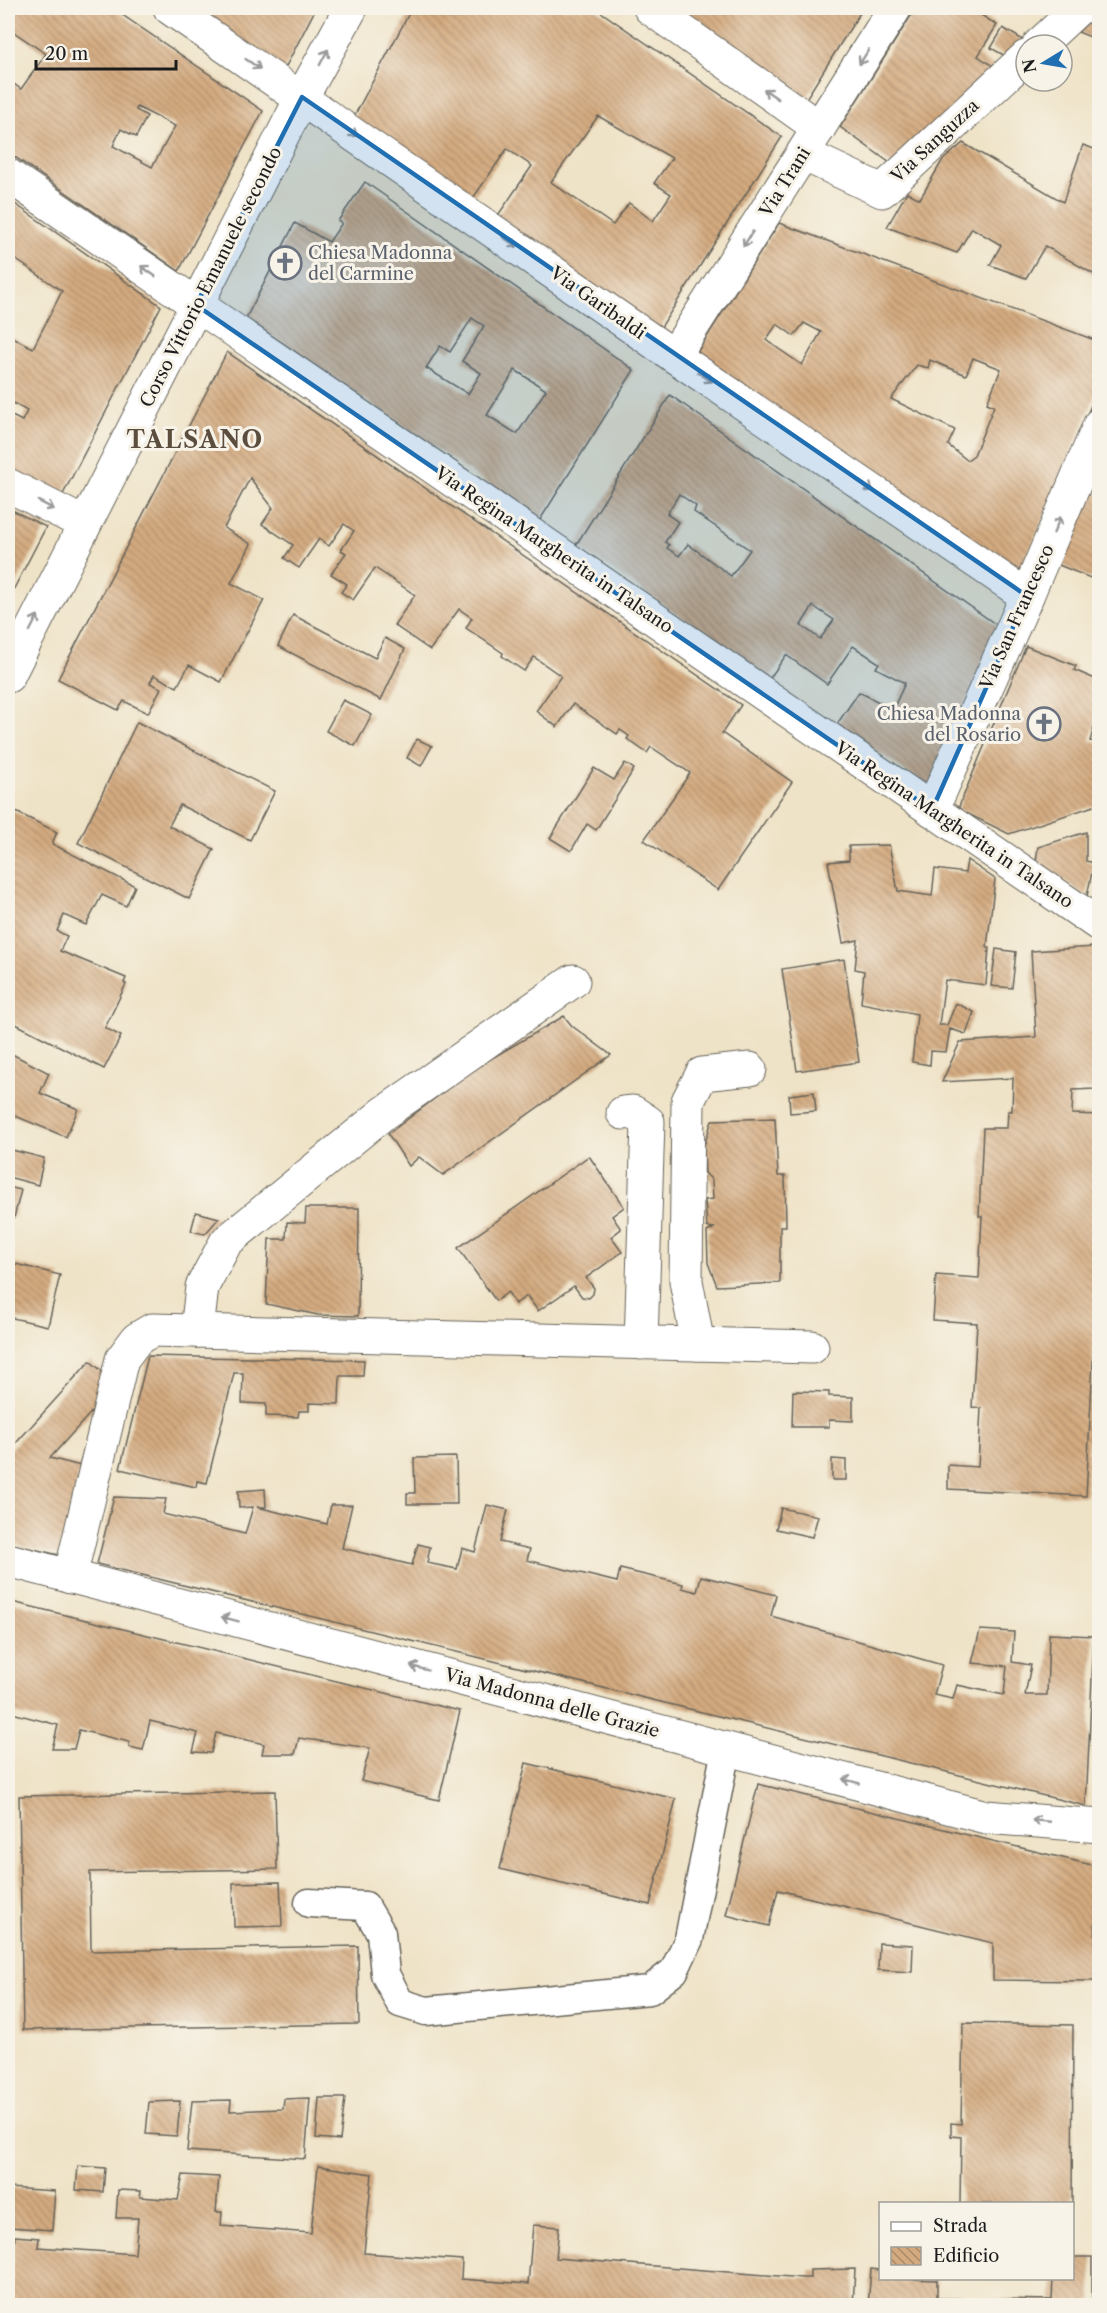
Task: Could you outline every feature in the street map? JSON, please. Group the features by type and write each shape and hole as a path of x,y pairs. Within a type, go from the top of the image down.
{"street":[{"name":"Via Garibaldi","path":"170,8 674,356 1027,596"},
{"name":"Corso Vittorio Emanuele secondo","path":"8,675 302,97 351,8"},
{"path":"650,8 811,141"},
{"name":"Via Trani","path":"674,356 895,8"},
{"path":"1052,33 1079,8"},
{"name":"Via Sanguzza","path":"811,141 882,191 1014,68"},
{"name":"Via Regina Margherita in Talsano","path":"8,175 1100,925"},
{"name":"Via San Francesco","path":"932,810 1100,424"},
{"path":"8,485 85,524"},
{"path":"197,1331 202,1287 226,1242 384,1113 573,981"},
{"path":"698,1344 686,1281 688,1101 702,1074 750,1069"},
{"path":"622,1113 633,1112 648,1122 641,1343"},
{"path":"70,1577 122,1359 137,1340 152,1330 812,1347"},
{"name":"Via Madonna delle Grazie","path":"8,1560 986,1817 1100,1826"}],"lane":[{"path":"309,1903 365,1906 381,1934 385,1974 400,2002 426,2011 650,1990 674,1971 689,1939 726,1749"}],"highlighted area":[{"path":"302,97 1027,596 932,810 196,305"}],"building":[{"path":"8,8 112,8 263,111 179,271 8,152 8,80 21,89 46,54 8,28","holes":["137,107 175,126 152,167 113,146 121,129 136,137 147,116 136,110"]},
{"path":"185,8 316,8 282,74"},
{"path":"412,8 595,8 782,137 656,335 494,221 532,166 507,149 469,204 351,122","holes":["598,116 672,158 654,183 671,194 653,221 629,203 613,225 551,182"]},
{"path":"667,8 863,8 804,102"},
{"path":"916,8 970,8 997,25 978,56 996,68 896,167 840,127"},
{"path":"1100,11 1100,41 1078,32"},
{"path":"1003,28 1014,35 1014,50 1007,57 991,48"},
{"path":"963,143 1063,202 1083,145 1100,151 1100,278 1045,246 1026,278 990,265 1001,245 972,228 957,253 887,227 907,192 920,199 942,161"},
{"path":"365,182 634,370 540,520 246,318 295,223 329,242 342,223 338,221","holes":["472,318 484,326 462,361 481,373 468,394 426,368 440,346 450,352","515,370 546,390 517,434 487,415"]},
{"path":"8,199 161,306 61,498 8,471 8,414 22,421 27,411 8,400 8,380 13,370 8,368 8,335 33,348 62,291 15,259 8,269"},
{"path":"779,223 1100,342 1100,384 1014,588 691,362","holes":["804,323 821,332 802,365 766,340 777,324 794,336","973,358 1001,369 987,403 994,406 974,455 967,460 948,445 955,430 891,399 917,365 928,368 930,360 966,375"]},
{"path":"227,352 741,705 722,733 792,782 718,890 644,840 690,773 651,747 647,753 627,739 629,736 620,730 617,734 573,704 557,727 536,711 561,676 534,657 524,671 502,656 503,653 466,628 472,618 459,609 430,650 394,625 415,595 375,568 353,600 341,592 347,584 331,574 346,553 341,550 354,531 344,524 329,546 319,539 299,568 284,558 293,545 262,524 273,508 250,478 224,528 251,544 231,583 264,600 221,682 189,665 177,687 154,675 150,683 161,688 148,713 124,701 118,710 58,679"},
{"path":"670,395 998,626 930,788 837,724 859,692 893,709 905,683 876,668 879,663 853,646 827,684 786,655 770,678 576,545","holes":["679,494 696,506 694,512 750,550 731,576 688,544 679,556 667,548 669,545 665,542 678,522 667,514","813,606 834,620 820,639 801,625"]},
{"path":"1085,489 1100,495 1100,582 1054,563"},
{"path":"8,508 46,527 8,600"},
{"path":"293,615 375,658 385,638 405,649 381,700 278,646"},
{"name":"Chiesa Madonna del Rosario","path":"1026,646 1076,666 1074,670 1100,681 1100,707 1090,741 1100,742 1100,804 1009,834 958,809"},
{"path":"343,700 372,715 355,746 326,731"},
{"path":"137,722 275,791 250,840 180,805 169,826 214,849 189,899 78,843"},
{"path":"417,739 432,746 421,766 407,758"},
{"path":"625,763 634,769 596,830 587,824 571,851 550,838 594,768 614,780"},
{"path":"8,808 57,832 52,844 135,886 126,906 102,895 86,925 64,915 57,931 67,936 60,951 126,978 124,983 126,984 105,1028 121,1036 104,1069 8,1020"},
{"path":"1086,832 1086,861 1094,863 1087,896 1036,862 1038,847"},
{"path":"889,845 898,891 932,896 935,869 965,873 967,860 995,879 987,947 989,948 986,985 945,980 939,1025 947,1025 956,1003 974,1012 966,1034 950,1029 946,1052 931,1051 930,1065 912,1062 917,1014 861,1003 864,971 855,969 858,940 843,943 828,862 849,860 849,846"},
{"path":"1095,947 1100,950 1100,1068 1095,1068 1095,1089 1073,1090 1072,1114 1100,1115 1100,1227 1086,1496 948,1489 948,1465 978,1467 981,1408 972,1407 977,1323 933,1320 936,1275 979,1278 983,1128 1007,1128 1008,1111 1012,1111 1013,1078 942,1082 960,1042 1036,1037 1031,951"},
{"path":"996,949 1016,952 1012,988 991,986"},
{"path":"844,959 859,1062 797,1071 782,969"},
{"path":"564,1016 572,1026 611,1055 443,1175 419,1157 409,1166 388,1134 475,1068"},
{"path":"8,1052 49,1073 40,1093 78,1109 66,1137 8,1113"},
{"path":"814,1092 816,1111 790,1113 789,1095"},
{"path":"775,1118 778,1176 785,1176 786,1226 780,1226 780,1283 717,1286 708,1263 707,1232 714,1228 707,1227 705,1200 713,1199 712,1180 705,1173 704,1146 712,1120"},
{"path":"8,1149 44,1158 38,1185 8,1177"},
{"path":"589,1156 624,1207 612,1216 621,1229 611,1237 622,1252 586,1278 594,1288 589,1298 582,1297 574,1286 538,1311 527,1296 515,1304 508,1292 496,1301 458,1248"},
{"path":"8,1187 21,1190 14,1218 8,1217"},
{"path":"306,1208 359,1208 358,1316 318,1315 266,1304 269,1239 286,1239 287,1222 305,1223"},
{"path":"196,1212 219,1218 205,1234 191,1231"},
{"path":"8,1262 60,1275 48,1326 8,1317"},
{"path":"148,1356 364,1360 363,1376 340,1376 339,1404 309,1403 309,1411 299,1411 298,1417 266,1416 266,1404 242,1403 243,1373 234,1373 207,1483 197,1481 196,1487 120,1469"},
{"path":"90,1361 104,1373 95,1408 50,1458 81,1466 59,1555 8,1543 8,1452"},
{"path":"793,1391 829,1392 829,1396 853,1397 853,1421 829,1420 829,1427 792,1427"},
{"path":"456,1457 457,1504 407,1504 407,1493 415,1493 414,1458"},
{"path":"832,1459 846,1460 846,1480 832,1480"},
{"path":"265,1489 266,1507 257,1507 327,1524 331,1505 352,1505 342,1548 412,1565 418,1544 430,1547 427,1563 457,1569 462,1548 475,1552 487,1505 508,1510 500,1542 530,1549 527,1560 617,1582 620,1569 683,1584 682,1588 697,1592 701,1576 776,1595 771,1616 942,1665 934,1695 953,1699 957,1685 1004,1695 1007,1666 972,1663 980,1630 1014,1632 1012,1662 1031,1665 1025,1695 1047,1695 1049,1634 1094,1636 1086,1806 97,1564 114,1497 166,1499 163,1514 245,1534 253,1507 239,1508 238,1491"},
{"path":"781,1508 818,1516 812,1537 776,1529"},
{"path":"8,1601 460,1711 439,1800 361,1781 370,1748 299,1738 295,1754 262,1754 264,1744 216,1733 211,1753 193,1752 198,1733 150,1721 143,1750 129,1747 129,1742 79,1730 74,1749 52,1749 58,1725 8,1712"},
{"path":"526,1763 676,1799 650,1905 500,1869"},
{"path":"758,1784 1096,1866 1095,1981 993,1980 993,1943 778,1890 769,1926 726,1915"},
{"path":"275,1791 277,1869 90,1872 91,1951 358,1946 359,2024 23,2030 19,1796"},
{"path":"280,1882 282,1926 234,1927 233,1883"},
{"path":"879,1943 913,1945 912,1972 878,1970"},
{"path":"963,2023 1073,2025 1072,2202 960,2202 961,2137 951,2136 951,2123 961,2124"},
{"path":"310,2098 305,2159 187,2151 192,2101 231,2100 230,2111 283,2109 284,2099"},
{"path":"319,2098 345,2098 340,2140 316,2138"},
{"path":"180,2101 177,2136 146,2134 149,2102"},
{"path":"78,2166 105,2168 103,2192 76,2190"},
{"path":"318,2166 372,2174 364,2253 462,2260 461,2279 528,2284 533,2225 559,2227 556,2258 803,2278 810,2278 810,2270 855,2269 853,2306 10,2306 15,2236 39,2238 38,2247 135,2254 138,2218 116,2218 118,2190 141,2191 140,2197 178,2200 183,2175 219,2177 216,2212 222,2212 221,2226 311,2233"},
{"path":"8,2188 55,2191 52,2230 8,2227"},
{"path":"1074,2257 1092,2257 1092,2306 868,2306 871,2269 879,2270 879,2280 937,2280 937,2298 1052,2300 1053,2280 1074,2280"}],"place":[{"name":"Chiesa Madonna del Carmine","path":"285,263"},
{"name":"Chiesa Madonna del Rosario","path":"1044,724"}],"district":[{"name":"TALSANO","path":"195,439"}]}
